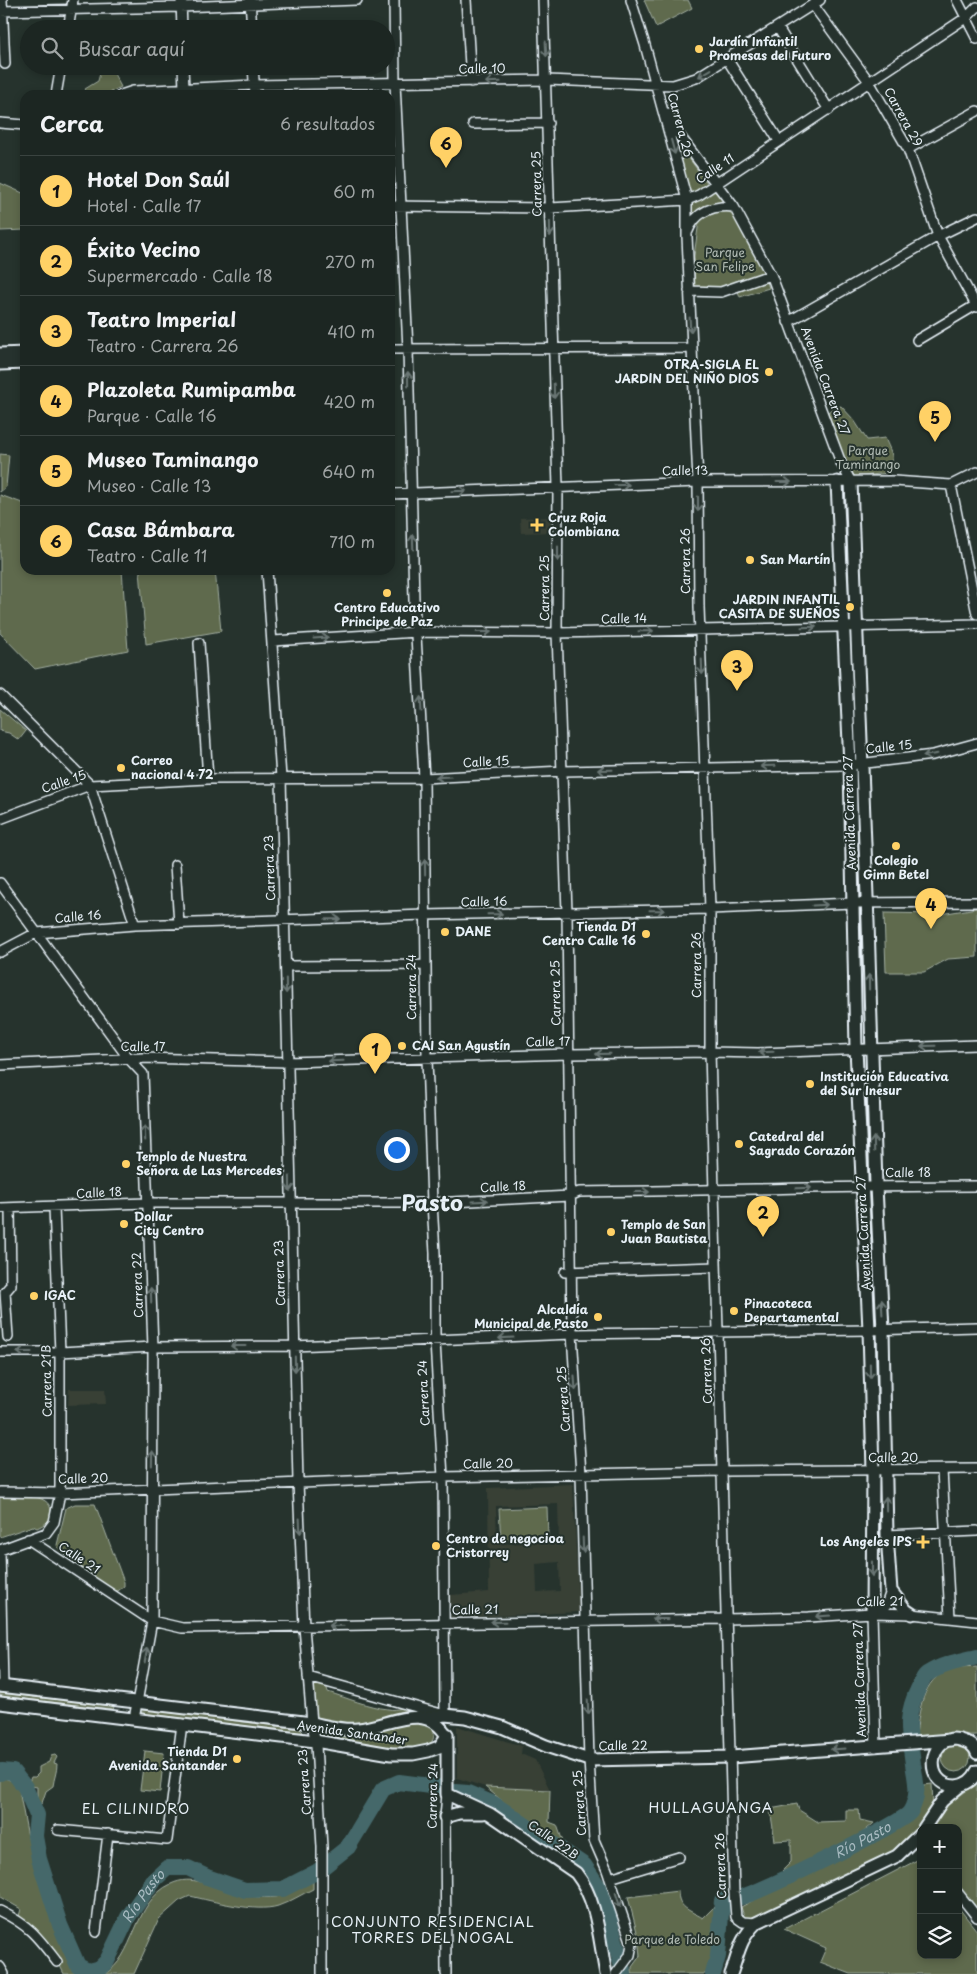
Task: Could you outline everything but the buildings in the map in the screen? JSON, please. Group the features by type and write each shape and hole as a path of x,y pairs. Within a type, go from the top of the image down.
{"main road":[{"path":"0,354 20,353"},
{"path":"0,364 20,363"},
{"name":"Avenida Carrera 27","path":"837,482 843,626 867,903 876,1186 883,1330 887,1535 891,1591"},
{"name":"Avenida Carrera 27","path":"851,482 857,626 853,903 856,1048 870,1330 873,1470 872,1613"},
{"path":"891,1591 906,1610 912,1614"},
{"name":"Avenida Santander","path":"1,1686 342,1729 359,1729 399,1718 426,1718 445,1715"},
{"name":"Avenida Santander","path":"0,1703 315,1741 391,1754 413,1754 439,1747 447,1736"},
{"name":"Calle 22","path":"445,1715 465,1717 502,1727 546,1746 589,1760 731,1757 977,1739"},
{"name":"Carrera 24","path":"445,1715 447,1793"},
{"path":"426,1718 435,1722 447,1736"},
{"path":"960,1785 945,1783 934,1771 934,1755 937,1748 943,1743 956,1740 969,1743 977,1753"},
{"path":"413,1754 440,1758 447,1770"},
{"path":"927,1824 942,1801 976,1774"},
{"name":"Calle 22B","path":"447,1793 490,1814 568,1867 585,1884 592,1898 606,1974"},
{"path":"445,1817 459,1813 490,1814"},
{"path":"734,1971 740,1943 756,1923 897,1856 917,1840"}],"street":[{"path":"2,0 1,11 5,64"},
{"path":"1,11 72,4 181,4 357,0"},
{"name":"Carrera 24","path":"394,0 394,20"},
{"path":"466,0 471,82"},
{"name":"Carrera 25","path":"543,0 547,80 558,487 557,633 563,771 570,1054 568,1272 581,1474 589,1760 594,1840 610,1878 632,1944 630,1955 616,1974"},
{"name":"Carrera 26","path":"631,0 687,200 689,291 698,482 700,630 710,909 710,1052 734,1892 736,1917 743,1922 756,1923"},
{"path":"957,0 977,38"},
{"path":"250,2 251,20"},
{"name":"Calle 10","path":"169,90 254,84 547,80 673,85 696,78 817,2"},
{"name":"Carrera 29","path":"817,2 870,83 908,149 938,236 976,306"},
{"path":"69,20 72,4"},
{"path":"181,4 182,20"},
{"name":"Calle 11","path":"395,206 550,208 687,200 699,195 870,83 967,17 977,7"},
{"path":"778,28 829,110"},
{"path":"727,60 779,141"},
{"path":"57,90 59,75"},
{"path":"183,75 184,88"},
{"path":"254,75 254,90"},
{"name":"Carrera 24","path":"395,75 408,349 410,493 424,778 427,1058 435,1253 435,1342 443,1477 445,1715"},
{"name":"Avenida Carrera 27","path":"655,83 676,131 717,182 734,207 770,275 841,464 851,482"},
{"path":"908,149 977,110"},
{"path":"473,124 548,123"},
{"path":"0,124 20,125"},
{"path":"687,236 692,222 701,213 724,206 734,207"},
{"path":"788,322 938,236 977,217"},
{"path":"689,291 721,292 770,275"},
{"path":"917,340 976,306"},
{"path":"395,349 692,348"},
{"path":"977,472 951,485 977,614"},
{"name":"Calle 13","path":"395,494 698,482 894,481 951,485"},
{"name":"Carrera 23","path":"267,575 281,778 298,1482 304,1627 315,1741 322,1847 322,1974"},
{"name":"Calle 14","path":"273,641 417,632 557,633 977,624"},
{"path":"199,643 208,779"},
{"path":"0,695 90,785 135,926"},
{"name":"Calle 15","path":"0,819 90,785 208,779 424,778 563,771 856,764 933,755 977,743"},
{"path":"175,865 178,924"},
{"name":"Carrera 22","path":"0,883 129,1059 143,1074 153,1346 152,1621 134,1719"},
{"name":"Calle 16","path":"0,952 36,933 135,926 390,918 426,915 976,901"},
{"path":"286,966 426,966"},
{"name":"Calle 17","path":"0,1065 129,1059 287,1062 570,1054 758,1052 977,1045"},
{"name":"Calle 18","path":"0,1208 54,1208 147,1203 432,1203 570,1196 579,1192 714,1192 863,1186 977,1186"},
{"path":"8,1337 5,1292 11,1285 10,1208"},
{"name":"Carrera 21B","path":"28,1539 46,1533 54,1522 60,1493 60,1352 54,1208"},
{"path":"568,1272 716,1267"},
{"path":"0,1352 60,1352 153,1346 294,1346 435,1342 572,1334 977,1327"},
{"name":"Calle 20","path":"0,1492 60,1493 443,1477 722,1471 977,1469"},
{"path":"942,1470 950,1618"},
{"path":"887,1535 977,1530"},
{"path":"1,1686 0,1550 28,1539"},
{"name":"Calle 21","path":"28,1539 152,1621 182,1628 725,1619 872,1613 912,1614 977,1622"},
{"name":"Avenida Carrera 27","path":"876,1747 872,1613 886,1605 891,1591"},
{"name":"Calle 22","path":"308,1677 445,1715"},
{"path":"58,1830 167,1840 182,1724"},
{"name":"Carrera 24","path":"446,1974 445,1817 447,1793"},
{"path":"96,1932 108,1834"},
{"path":"610,1878 679,1857"},
{"path":"962,1897 977,1917"},
{"path":"0,1911 23,1922 38,1936 57,1962"},
{"path":"0,1967 4,1974"}],"shaded area":[{"name":"Cruz Roja Colombiana","path":"553,517 553,532 521,533 520,518"},
{"path":"69,1389 105,1389 106,1404 68,1405"},
{"path":"573,1484 579,1612 451,1618 450,1595 489,1592 488,1488","holes":["558,1504 559,1542 497,1544 496,1506","559,1562 560,1591 537,1592 536,1564"]},
{"path":"457,1726 522,1746 521,1754 535,1760 550,1790 485,1787 457,1778"}],"green space":[{"path":"644,0 688,0 692,8 656,27"},
{"path":"100,75 115,75 121,87 115,90 85,89 98,81"},
{"path":"674,138 708,184 703,189 689,195"},
{"path":"0,183 20,192 20,230 0,231"},
{"path":"713,189 724,203 691,219 690,201"},
{"name":"Parque San Felipe","path":"717,211 733,212 762,267 769,288 740,297 737,288 695,289 694,256 699,221"},
{"name":"Parque Taminango","path":"841,406 854,420 867,440 885,438 892,460 887,473 855,477 842,456 828,412 833,408"},
{"path":"0,454 9,455 6,487 0,492"},
{"path":"0,495 20,502 20,575 122,575 128,650 35,669 0,633"},
{"path":"140,575 215,575 221,631 146,644"},
{"path":"0,709 26,731 19,740 9,733 0,731"},
{"path":"977,908 977,957 948,959 924,972 886,972 884,913 941,914"},
{"path":"22,1496 39,1498 49,1505 50,1518 45,1524 37,1528 33,1526 0,1537 0,1497"},
{"path":"75,1504 95,1504 124,1582 124,1586 118,1591 108,1589 58,1548 57,1545 66,1508"},
{"path":"547,1507 548,1537 501,1540 499,1509"},
{"path":"977,1667 977,1735 916,1736 924,1697 933,1681 940,1674 949,1670"},
{"path":"310,1681 326,1685 328,1692 365,1704 380,1708 411,1709 360,1725 315,1721"},
{"path":"0,1693 113,1706 114,1708 0,1696"},
{"path":"149,1710 300,1729 303,1732 141,1713 141,1711"},
{"path":"417,1721 433,1727 434,1737 429,1746 406,1749 318,1738 315,1729"},
{"path":"956,1744 966,1748 970,1758 966,1768 956,1772 946,1768 942,1758 946,1748"},
{"path":"145,1751 164,1753 160,1792 140,1790"},
{"path":"55,1755 57,1757 54,1763 57,1764 57,1767 53,1786 46,1791 42,1803 37,1805 37,1787 31,1786 29,1782 31,1777 35,1777 39,1773 39,1767 49,1762 51,1756"},
{"path":"2,1777 12,1781 19,1790 29,1842 57,1925 73,1961 84,1974 64,1974 49,1943 19,1916 21,1909 0,1897 0,1779"},
{"path":"977,1783 977,1909 962,1890 962,1824 933,1824 943,1808"},
{"path":"932,1784 933,1806 922,1824 917,1824 916,1833 895,1852 750,1921 745,1919 741,1907 909,1814 917,1794 917,1786"},
{"path":"485,1787 550,1790 549,1822 557,1825 563,1842 515,1811"},
{"path":"797,1804 799,1810 818,1822 846,1821 846,1810 859,1810 860,1820 874,1823 864,1832 831,1853 782,1871 791,1862 791,1840 775,1841 770,1809"},
{"path":"917,1860 917,1959 962,1959 962,1912 977,1931 977,1974 851,1974 820,1962 826,1948 784,1929"},
{"path":"313,1877 313,1889 278,1906 269,1908 234,1906 190,1896 179,1901 159,1919 134,1974 104,1974 114,1967 122,1956 149,1903 158,1892 171,1884 186,1880 194,1881 230,1892 271,1897 285,1894"},
{"name":"Parque de Toledo","path":"678,1891 682,1905 703,1918 716,1905 719,1920 718,1929 715,1949 707,1974 632,1974 632,1967 640,1956 638,1936 628,1897"}],"waterway":[{"name":"Río Pasto","path":"741,1897 858,1843 883,1830 910,1812 916,1794 909,1725 909,1716 914,1698 922,1680 927,1674 945,1665 977,1657"},
{"name":"Río Pasto","path":"0,1773 2,1771 13,1772 25,1787 37,1815 35,1836 39,1859 60,1925 78,1966 88,1971 100,1968 107,1961 128,1917 154,1880 167,1868 188,1868 207,1877 245,1890 283,1889 318,1871 348,1847 383,1789 399,1782 438,1787"},
{"name":"Río Pasto","path":"455,1792 468,1793 494,1804 584,1865 602,1892 624,1974"},
{"name":"Río Pasto","path":"713,1974 718,1956 722,1900"}],"place":[{"name":"Jardín Infantil Promesas del Futuro","path":"699,49"},
{"name":"Casa Bámbara","path":"446,168"},
{"name":"OTRA-SIGLA EL JARDIN DEL NIÑO DIOS","path":"769,372"},
{"name":"Museo Taminango","path":"935,442"},
{"name":"Cruz Roja Colombiana","path":"537,525"},
{"name":"San Martín","path":"750,560"},
{"name":"Centro Educativo Principe de Paz","path":"387,593"},
{"name":"JARDIN INFANTIL CASITA DE SUEÑOS","path":"850,607"},
{"name":"Teatro Imperial","path":"737,691"},
{"name":"Correo nacional 4 72","path":"121,768"},
{"name":"Colegio Gimn Betel","path":"896,846"},
{"name":"Plazoleta Rumipamba","path":"931,929"},
{"name":"DANE","path":"445,932"},
{"name":"Tienda D1 Centro Calle 16","path":"646,934"},
{"name":"CAI San Agustín","path":"402,1046"},
{"name":"Hotel Don Saúl","path":"375,1074"},
{"name":"Institución Educativa del Sur Inesur","path":"810,1084"},
{"name":"Catedral del Sagrado Corazón","path":"739,1144"},
{"name":"Templo de Nuestra Señora de Las Mercedes","path":"126,1164"},
{"name":"Dollar City Centro","path":"124,1224"},
{"name":"Templo de San Juan Bautista","path":"611,1232"},
{"name":"Éxito Vecino","path":"763,1237"},
{"name":"IGAC","path":"34,1296"},
{"name":"Pinacoteca Departamental","path":"734,1311"},
{"name":"Alcaldía Municipal de Pasto","path":"598,1317"},
{"name":"Los Angeles IPS","path":"923,1542"},
{"name":"Centro de negocioa Cristorrey","path":"436,1546"},
{"name":"Tienda D1 Avenida Santander","path":"237,1759"}],"district":[{"name":"Pasto","path":"432,1203"},
{"name":"HULLAGUANGA","path":"711,1808"},
{"name":"EL CILINIDRO","path":"136,1809"},
{"name":"CONJUNTO RESIDENCIAL TORRES DEL NOGAL","path":"433,1930"}]}
